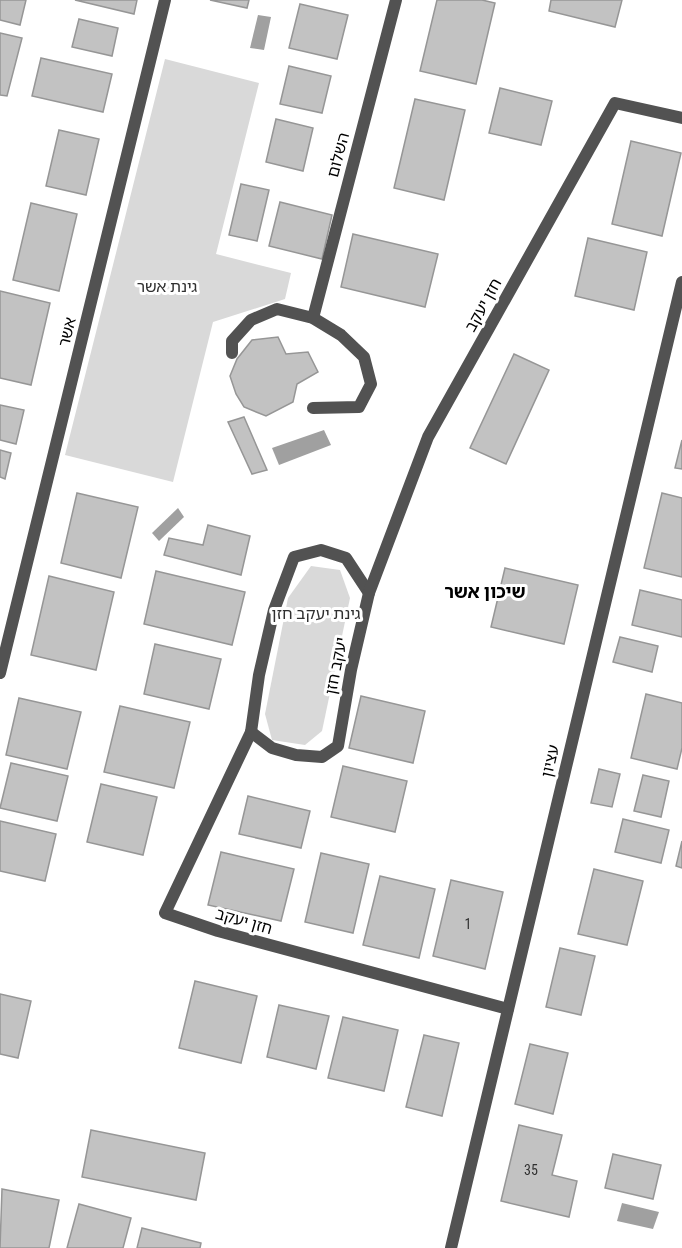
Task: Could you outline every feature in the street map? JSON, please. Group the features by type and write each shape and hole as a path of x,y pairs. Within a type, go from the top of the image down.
{"street":[{"name":"אשר","path":"0,673 165,0"},
{"name":"השלום","path":"313,318 396,0"},
{"name":"חזן יעקב","path":"369,593 428,437 615,103 682,118"},
{"name":"עציון","path":"451,1248 682,282"},
{"path":"232,353 232,341 251,320 277,309 313,318 341,335 364,357 371,384 359,407 312,408"},
{"path":"251,732 259,675 274,610 294,557 321,550 346,558 369,593"},
{"name":"יעקב חזן","path":"251,732 272,748 296,755 322,757 338,746 351,670 369,593"},
{"name":"חזן יעקב","path":"251,732 165,913 218,932 508,1009"}],"green space":[{"name":"גינת אשר","path":"165,59 259,83 216,254 291,273 285,299 213,322 173,482 65,455"},
{"name":"גינת יעקב חזן","path":"311,566 340,570 350,598 322,731 305,745 272,740 265,714 288,598"}],"shaded area":[{"path":"258,15 271,17 264,50 250,48"},
{"path":"324,430 331,445 279,465 272,448"},
{"path":"178,508 184,517 159,541 152,533"},
{"path":"622,1203 659,1212 653,1229 617,1221"}],"building":[{"path":"0,0 26,0 20,25 0,20"},
{"path":"75,0 137,0 134,14"},
{"path":"210,0 249,0 247,8"},
{"path":"437,0 482,0 495,3 476,84 420,71"},
{"path":"551,0 622,0 615,27 549,11"},
{"path":"300,4 348,15 337,59 289,48"},
{"path":"79,19 118,28 112,56 72,47"},
{"path":"0,33 22,38 7,96 0,95"},
{"path":"41,58 112,74 103,112 32,96"},
{"path":"289,66 331,76 322,113 280,104"},
{"path":"500,88 552,101 541,145 489,133"},
{"path":"415,99 465,110 444,200 394,188"},
{"path":"276,119 313,128 303,171 266,162"},
{"path":"59,130 99,139 86,195 46,186"},
{"path":"631,141 681,153 662,236 612,224"},
{"path":"241,184 269,190 257,241 229,235"},
{"path":"280,202 332,215 322,259 269,246"},
{"path":"31,203 77,214 59,291 13,280"},
{"path":"353,234 438,254 425,307 341,287"},
{"path":"588,238 647,252 634,310 575,296"},
{"path":"0,291 50,303 31,385 0,378"},
{"path":"278,337 286,354 308,352 318,372 297,384 293,402 266,416 244,407 236,394 230,376 237,359 252,340"},
{"path":"514,354 549,370 506,464 470,448"},
{"path":"0,405 24,410 16,444 0,440"},
{"path":"244,417 267,470 252,474 228,422"},
{"path":"682,440 682,469 675,468"},
{"path":"0,450 11,453 5,479 0,477"},
{"path":"77,493 138,507 121,578 61,563"},
{"path":"662,493 682,498 682,577 644,568"},
{"path":"208,525 250,536 241,575 164,555 169,538 203,545"},
{"path":"505,568 578,585 564,644 491,627"},
{"path":"156,571 245,592 232,645 144,624"},
{"path":"49,576 114,592 96,670 31,655"},
{"path":"640,590 682,600 682,637 632,625"},
{"path":"620,637 658,646 652,672 613,662"},
{"path":"155,644 221,659 209,709 144,694"},
{"path":"646,694 682,703 682,748 677,769 631,758"},
{"path":"361,696 425,711 413,763 349,748"},
{"path":"19,698 81,712 67,769 6,755"},
{"path":"120,706 190,722 174,788 104,772"},
{"path":"11,763 68,776 57,821 0,808"},
{"path":"343,766 407,781 395,832 331,817"},
{"path":"599,769 620,774 612,807 591,803"},
{"path":"643,775 669,781 661,817 634,811"},
{"path":"101,784 157,797 143,855 87,842"},
{"path":"248,796 310,811 301,848 239,834"},
{"path":"623,819 669,830 661,863 615,852"},
{"path":"0,821 56,834 45,881 0,871"},
{"path":"682,841 682,868 676,866"},
{"path":"221,852 294,869 281,921 208,905"},
{"path":"321,853 369,864 353,933 305,922"},
{"path":"594,869 643,881 627,945 578,934"},
{"path":"380,876 435,889 419,958 363,945"},
{"path":"451,880 503,892 485,969 433,956"},
{"path":"560,948 595,956 581,1015 546,1007"},
{"path":"195,981 257,996 241,1063 179,1048"},
{"path":"0,994 31,1001 18,1058 0,1054"},
{"path":"279,1005 329,1016 316,1069 267,1057"},
{"path":"343,1017 398,1030 384,1091 328,1078"},
{"path":"424,1035 459,1043 442,1116 406,1107"},
{"path":"530,1044 568,1053 553,1114 515,1104"},
{"path":"519,1125 562,1135 552,1175 577,1181 569,1217 501,1201"},
{"path":"91,1130 205,1153 196,1200 82,1177"},
{"path":"613,1154 661,1165 653,1199 605,1188"},
{"path":"2,1189 59,1200 49,1248 0,1248"},
{"path":"79,1204 131,1218 123,1248 67,1248"},
{"path":"142,1228 201,1243 200,1248 137,1248"}],"district":[{"name":"שיכון אשר","path":"485,591"}]}
